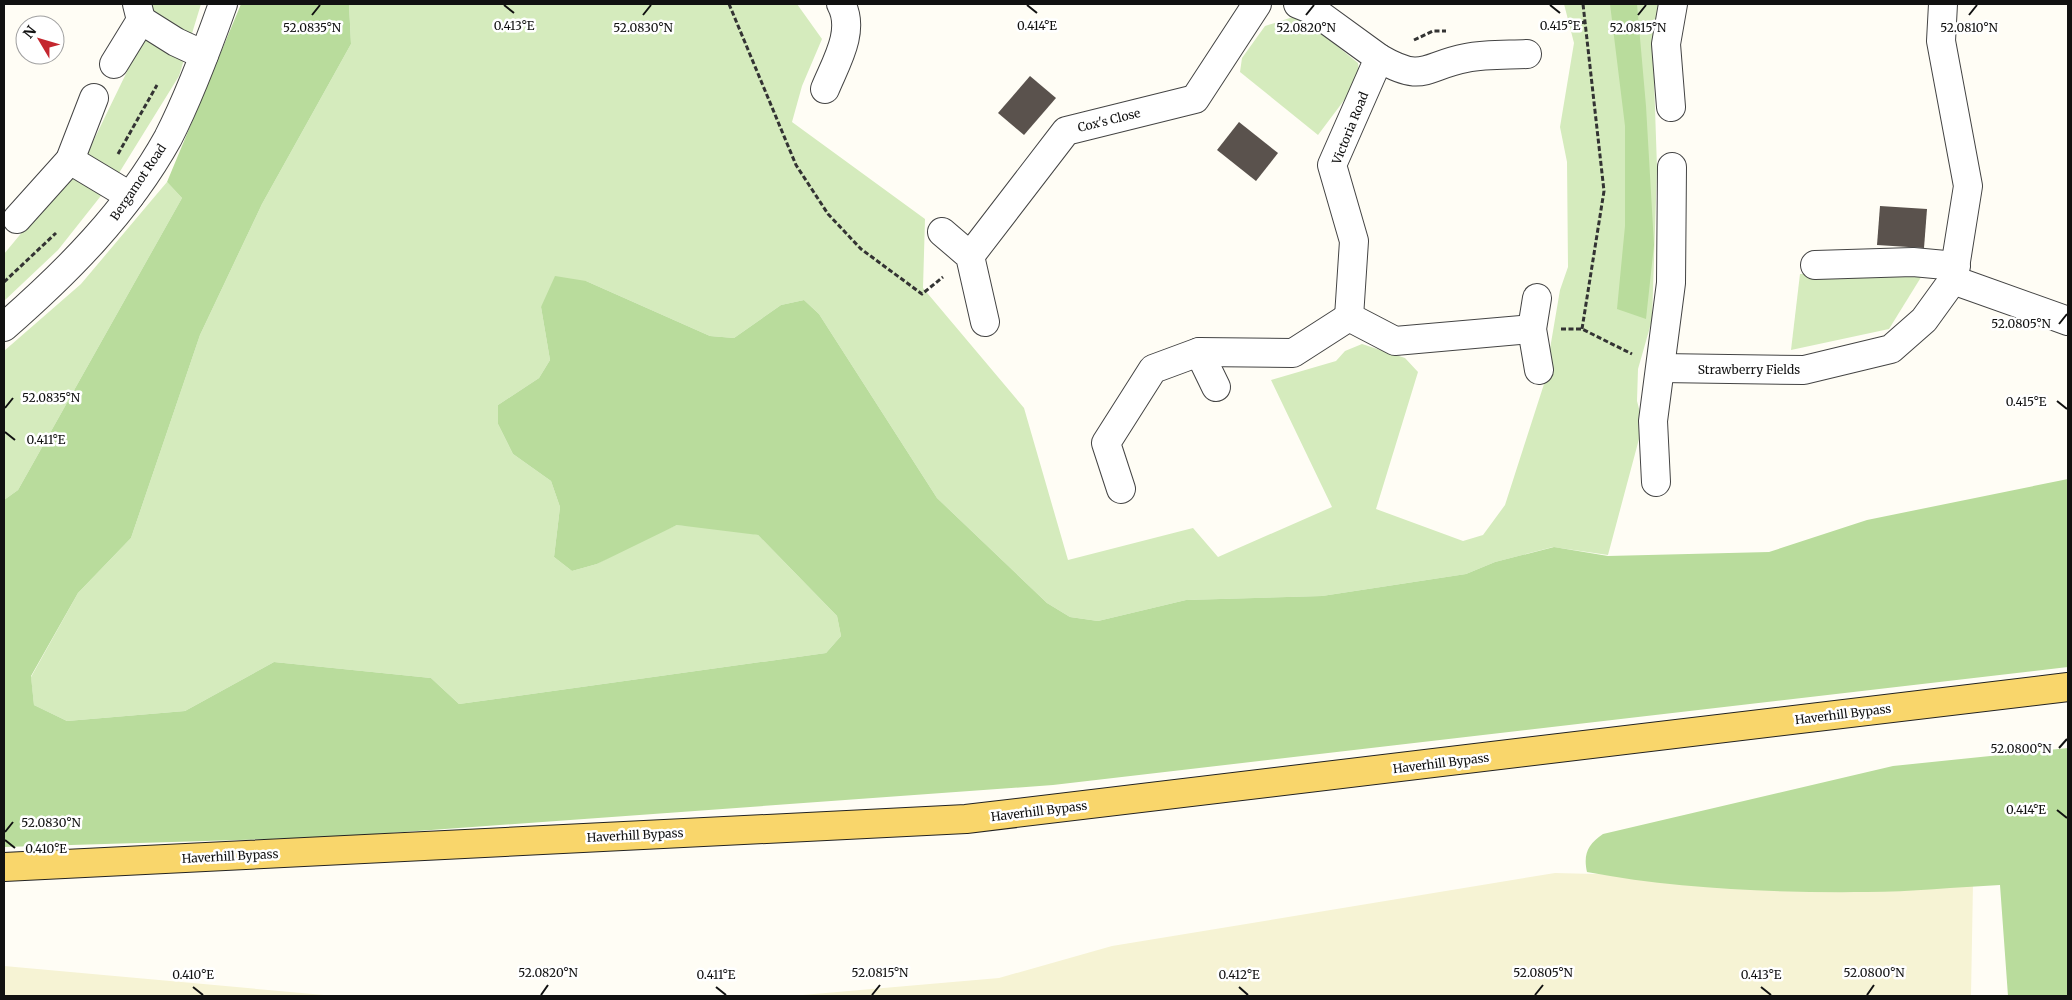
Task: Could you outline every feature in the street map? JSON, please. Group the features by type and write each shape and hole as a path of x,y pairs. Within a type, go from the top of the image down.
{"main road":[{"name":"Haverhill Bypass","path":"4,867 966,819 2068,687"}],"street":[{"name":"Bergamot Road","path":"4,327 46,291 86,250 130,196 168,138 204,55 223,4"},
{"path":"825,89 845,41 846,12 841,4"},
{"name":"Cox's Close","path":"970,256 1066,131 1195,99 1257,4"},
{"path":"1298,4 1313,10 1379,58 1400,70 1423,72 1466,58 1527,54"},
{"path":"1671,107 1666,44 1673,4"},
{"name":"Strawberry Fields","path":"1661,368 1804,370 1892,349 1924,320 1955,273 1968,186 1941,40 1943,4"},
{"path":"114,64 139,12 176,42 204,55"},
{"name":"Victoria Road","path":"1350,317 1354,241 1332,165 1379,58"},
{"path":"17,219 70,160 94,98"},
{"path":"70,160 130,196"},
{"path":"1656,482 1653,421 1671,283 1672,167"},
{"path":"942,232 970,256 985,322"},
{"path":"1816,265 1913,262 1955,273 2068,321"},
{"path":"1537,298 1543,329 1539,370"},
{"path":"1121,489 1106,443 1153,369 1199,352 1293,353 1350,317 1395,341 1543,329"},
{"path":"1199,352 1216,387"}],"path":[{"path":"729,4 796,165 828,214 861,249 922,294"},
{"path":"1582,329 1604,191 1583,4"},
{"path":"1548,29 1586,22"},
{"path":"1543,329 1582,329 1661,368"}],"shaded area":[{"path":"1555,873 1973,883 1971,996 791,996 999,978 1112,946"},
{"path":"4,966 335,996 4,996"}],"green space":[{"path":"148,4 201,4 179,76 119,173 58,250 4,301 4,254 87,154 153,18"},
{"path":"241,4 349,4 351,44 262,204 200,335 131,538 78,593 31,676 34,705 67,721 185,711 274,662 431,678 459,704 826,653 841,636 837,616 758,535 677,525 597,564 572,571 554,557 560,507 551,481 513,454 498,424 498,405 539,378 550,360 541,307 555,276 586,281 710,336 734,338 781,305 804,300 819,314 937,498 1047,603 1070,617 1098,621 1186,600 1322,596 1466,574 1495,562 1554,547 1608,556 1769,552 1867,520 2068,479 2068,667 1053,785 335,837 4,847 4,500 18,490 182,198 167,182"},
{"path":"349,4 797,4 822,39 802,86 792,122 925,219 923,288 1024,408 1068,560 1193,528 1218,557 1332,507 1271,380 1336,361 1345,351 1362,344 1405,358 1418,372 1376,509 1463,541 1483,535 1505,505 1544,384 1560,290 1568,267 1567,162 1560,127 1574,43 1564,4 1661,4 1653,49 1657,168 1652,320 1638,369 1637,401 1643,424 1608,555 1553,547 1495,562 1466,574 1322,596 1186,600 1098,621 1070,617 1047,603 937,498 819,314 804,300 781,305 734,338 710,336 586,281 541,307 550,360 539,378 498,405 498,424 513,454 551,481 560,507 554,557 572,571 597,564 639,541 677,525 722,527 758,535 837,616 841,636 826,653 459,704 431,678 274,662 185,711 67,721 34,705 31,677 78,593 131,538 200,335 262,204 351,44"},
{"path":"1610,4 1637,4 1646,106 1654,245 1646,319 1617,309 1625,226 1625,126"},
{"path":"1299,15 1358,63 1360,79 1318,135 1240,72 1242,58 1265,26"},
{"path":"167,182 182,198 18,490 4,500 4,351 81,284"},
{"path":"1800,274 1923,274 1889,329 1791,350"},
{"path":"2068,748 2068,996 2008,996 2000,885 1884,892 1762,891 1691,886 1587,872 1586,855 1588,850 1603,834 1893,766"}],"building":[{"path":"1030,76 1056,98 1024,135 998,113"},
{"path":"1239,122 1278,153 1256,181 1217,150"},
{"path":"1880,206 1927,209 1924,248 1877,245"}]}
